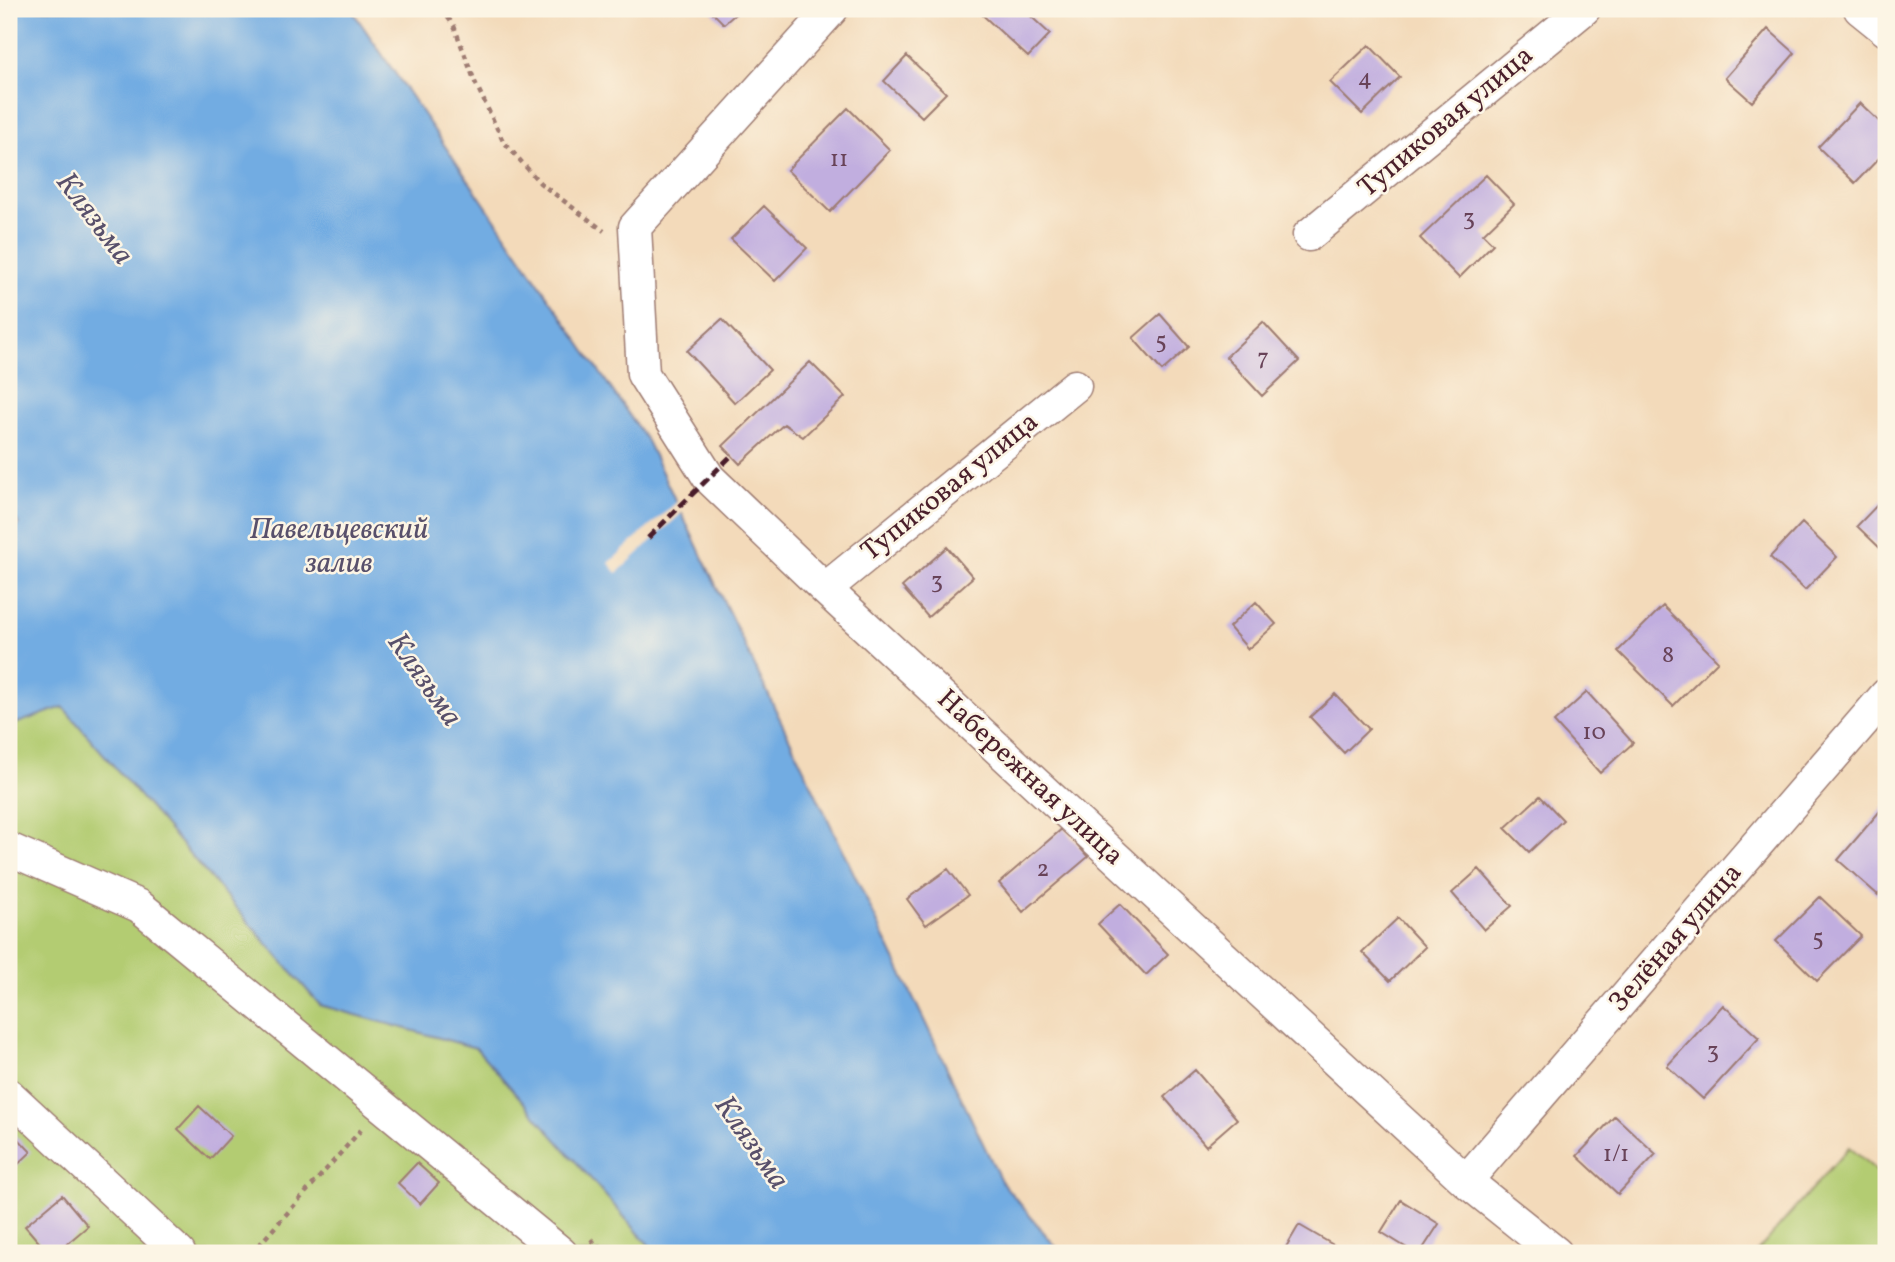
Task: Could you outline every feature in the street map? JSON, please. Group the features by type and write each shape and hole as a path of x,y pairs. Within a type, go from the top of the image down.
{"street":[{"path":"636,243 832,9"},
{"name":"Тупиковая улица","path":"1309,236 1584,9"},
{"path":"1860,9 1886,30"},
{"name":"Набережная улица","path":"636,243 643,374 709,478 825,589 1466,1181 1556,1253"},
{"name":"Тупиковая улица","path":"825,589 1075,386"},
{"name":"Зелёная улица","path":"1466,1181 1886,695"},
{"path":"9,849 139,906 561,1253"},
{"path":"9,1095 179,1253"}],"path":[{"path":"442,9 454,26 475,82 503,141 540,183 617,240 636,243"}],"green space":[{"path":"62,706 320,1005 476,1048 656,1253 9,1253 9,726"},
{"path":"1849,1147 1886,1179 1886,1253 1756,1253"}],"water":[{"name":"Павельцевский залив","path":"9,9 351,9 647,441 1001,1181 1061,1253 656,1253 476,1048 320,1005 63,707 9,726 9,537 19,524 9,512"}],"pier":[{"path":"679,500 684,511 617,573 609,563"}],"building":[{"path":"709,9 741,9 724,24"},
{"path":"976,9 1023,9 1050,34 1028,57"},
{"path":"1768,29 1795,53 1752,102 1725,78"},
{"path":"1369,45 1400,77 1362,114 1330,82"},
{"path":"907,56 946,93 922,117 884,81"},
{"path":"1860,103 1886,128 1886,151 1855,183 1818,147"},
{"path":"848,108 890,150 830,212 787,170"},
{"path":"1486,175 1514,204 1483,234 1493,244 1459,278 1420,238"},
{"path":"764,206 807,248 775,281 731,239"},
{"path":"1160,314 1189,347 1162,371 1133,338"},
{"path":"722,319 770,370 735,403 687,351"},
{"path":"1263,322 1299,361 1262,396 1226,357"},
{"path":"810,362 845,397 803,437 784,424 740,464 723,446"},
{"path":"1886,496 1886,550 1884,552 1857,526"},
{"path":"1802,523 1837,557 1805,590 1770,557"},
{"path":"947,547 973,577 928,617 902,587"},
{"path":"1256,602 1276,624 1248,649 1229,627"},
{"path":"1663,606 1718,661 1673,706 1618,651"},
{"path":"1587,692 1633,743 1600,773 1554,722"},
{"path":"1335,694 1369,729 1344,753 1310,717"},
{"path":"1540,796 1563,820 1529,852 1505,828"},
{"path":"1886,804 1886,885 1878,895 1838,860"},
{"path":"1063,828 1088,857 1023,912 999,883"},
{"path":"948,869 968,895 926,925 907,899"},
{"path":"1479,869 1512,906 1484,930 1452,893"},
{"path":"1820,897 1861,936 1817,981 1776,941"},
{"path":"1120,904 1168,954 1146,975 1098,924"},
{"path":"1398,918 1425,947 1390,981 1362,952"},
{"path":"1723,1005 1759,1038 1703,1099 1667,1066"},
{"path":"1195,1070 1237,1119 1206,1146 1164,1097"},
{"path":"199,1106 231,1136 210,1159 178,1129"},
{"path":"1615,1116 1656,1154 1618,1194 1577,1156"},
{"path":"12,1132 31,1152 9,1173 9,1135"},
{"path":"417,1163 439,1183 420,1204 398,1183"},
{"path":"62,1195 88,1226 56,1253 48,1253 25,1226"},
{"path":"1401,1200 1439,1224 1420,1253 1415,1253 1381,1232"},
{"path":"1299,1225 1347,1253 1283,1252"}],"railway":[{"path":"648,538 732,455"}],"water label":[{"name":"Клязьма","path":"94,219"},
{"name":"Клязьма","path":"424,680"},
{"name":"Клязьма","path":"751,1143"}]}
